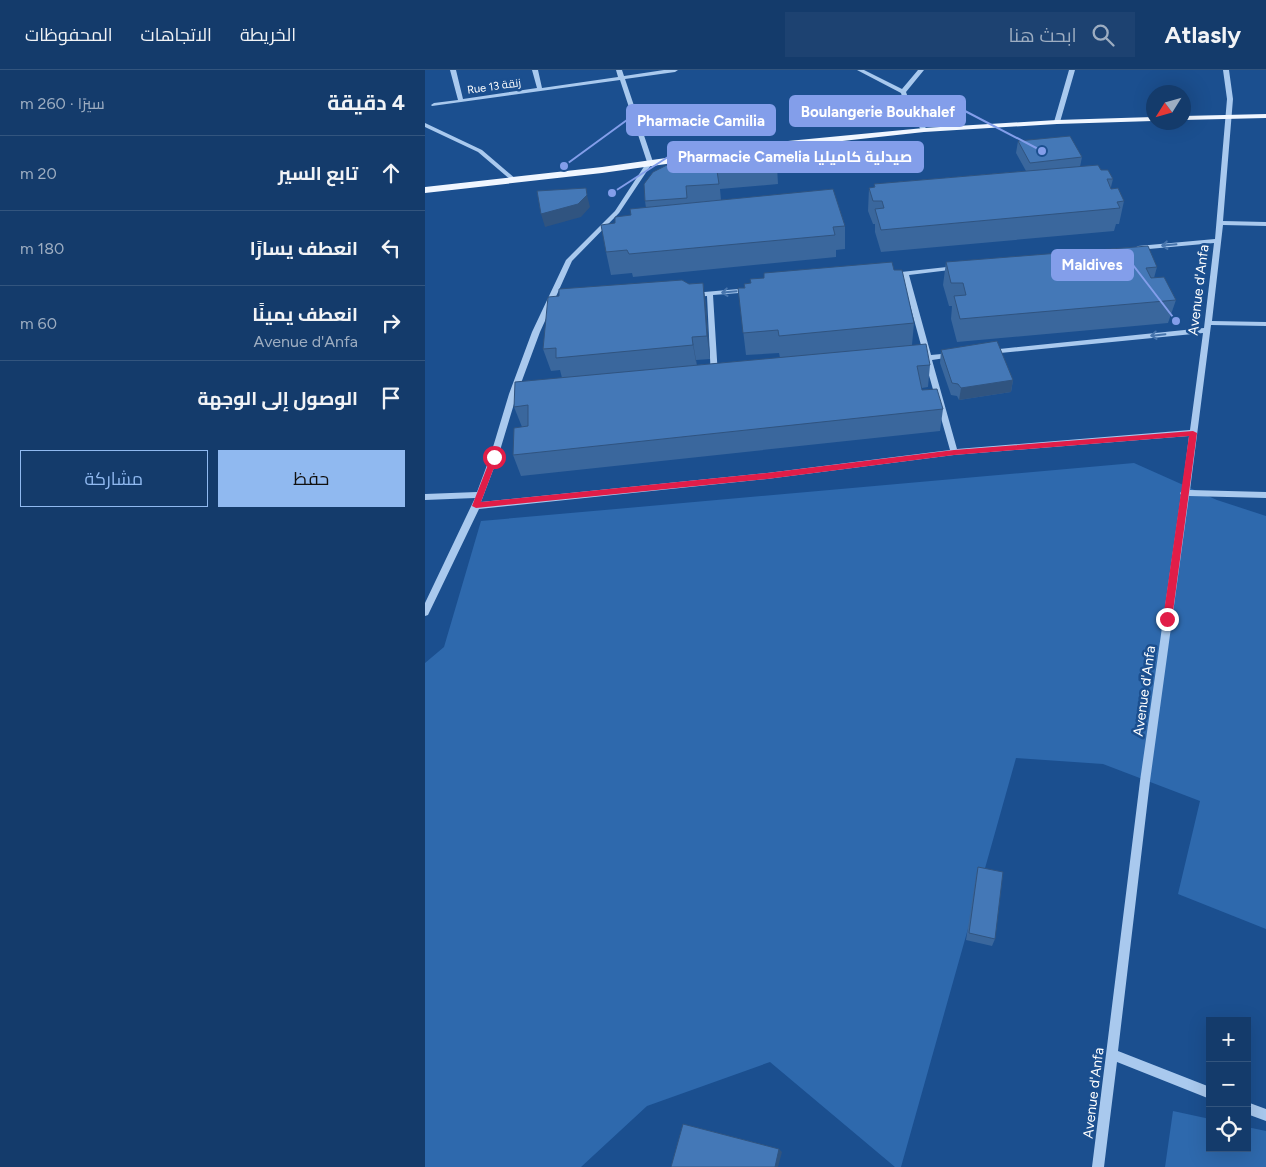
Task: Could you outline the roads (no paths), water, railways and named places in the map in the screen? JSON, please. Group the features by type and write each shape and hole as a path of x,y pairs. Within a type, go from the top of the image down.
{"main road":[{"path":"1191,118 1266,116"},
{"path":"425,190 787,144 923,130 1057,122 1146,119"}],"street":[{"path":"453,70 461,101"},
{"path":"535,70 540,89"},
{"path":"425,612 476,506 494,457 513,394 536,332 569,260 617,212 650,162 619,70"},
{"name":"Rue 13 زنقة","path":"434,105 675,70"},
{"path":"860,70 903,92 905,100 923,130"},
{"path":"903,92 921,70"},
{"path":"1057,122 1072,70"},
{"name":"Avenue d'Anfa","path":"1098,1167 1147,773 1220,223 1229,90 1226,70"},
{"path":"425,125 480,151 514,180"},
{"path":"1220,223 1266,224"},
{"path":"1127,249 1217,241"},
{"path":"887,276 964,267"},
{"path":"905,274 954,452"},
{"path":"681,296 756,290"},
{"path":"710,294 714,378"},
{"path":"549,307 558,306"},
{"path":"985,352 1207,327 1266,324"},
{"path":"910,359 957,355"},
{"path":"705,379 724,377"},
{"path":"513,394 523,393"},
{"path":"476,506 758,477 954,452 1193,433"},
{"path":"1185,493 1266,495"},
{"path":"425,497 480,495"},
{"path":"1111,1054 1206,1091"},
{"path":"1251,1109 1266,1115"}],"place":[{"name":"Boulangerie Boukhalef","path":"1042,151"},
{"name":"Pharmacie Camilia","path":"564,166"},
{"name":"Pharmacie Camelia صيدلية كاميليا","path":"612,193"},
{"name":"Maldives","path":"1176,321"}]}
